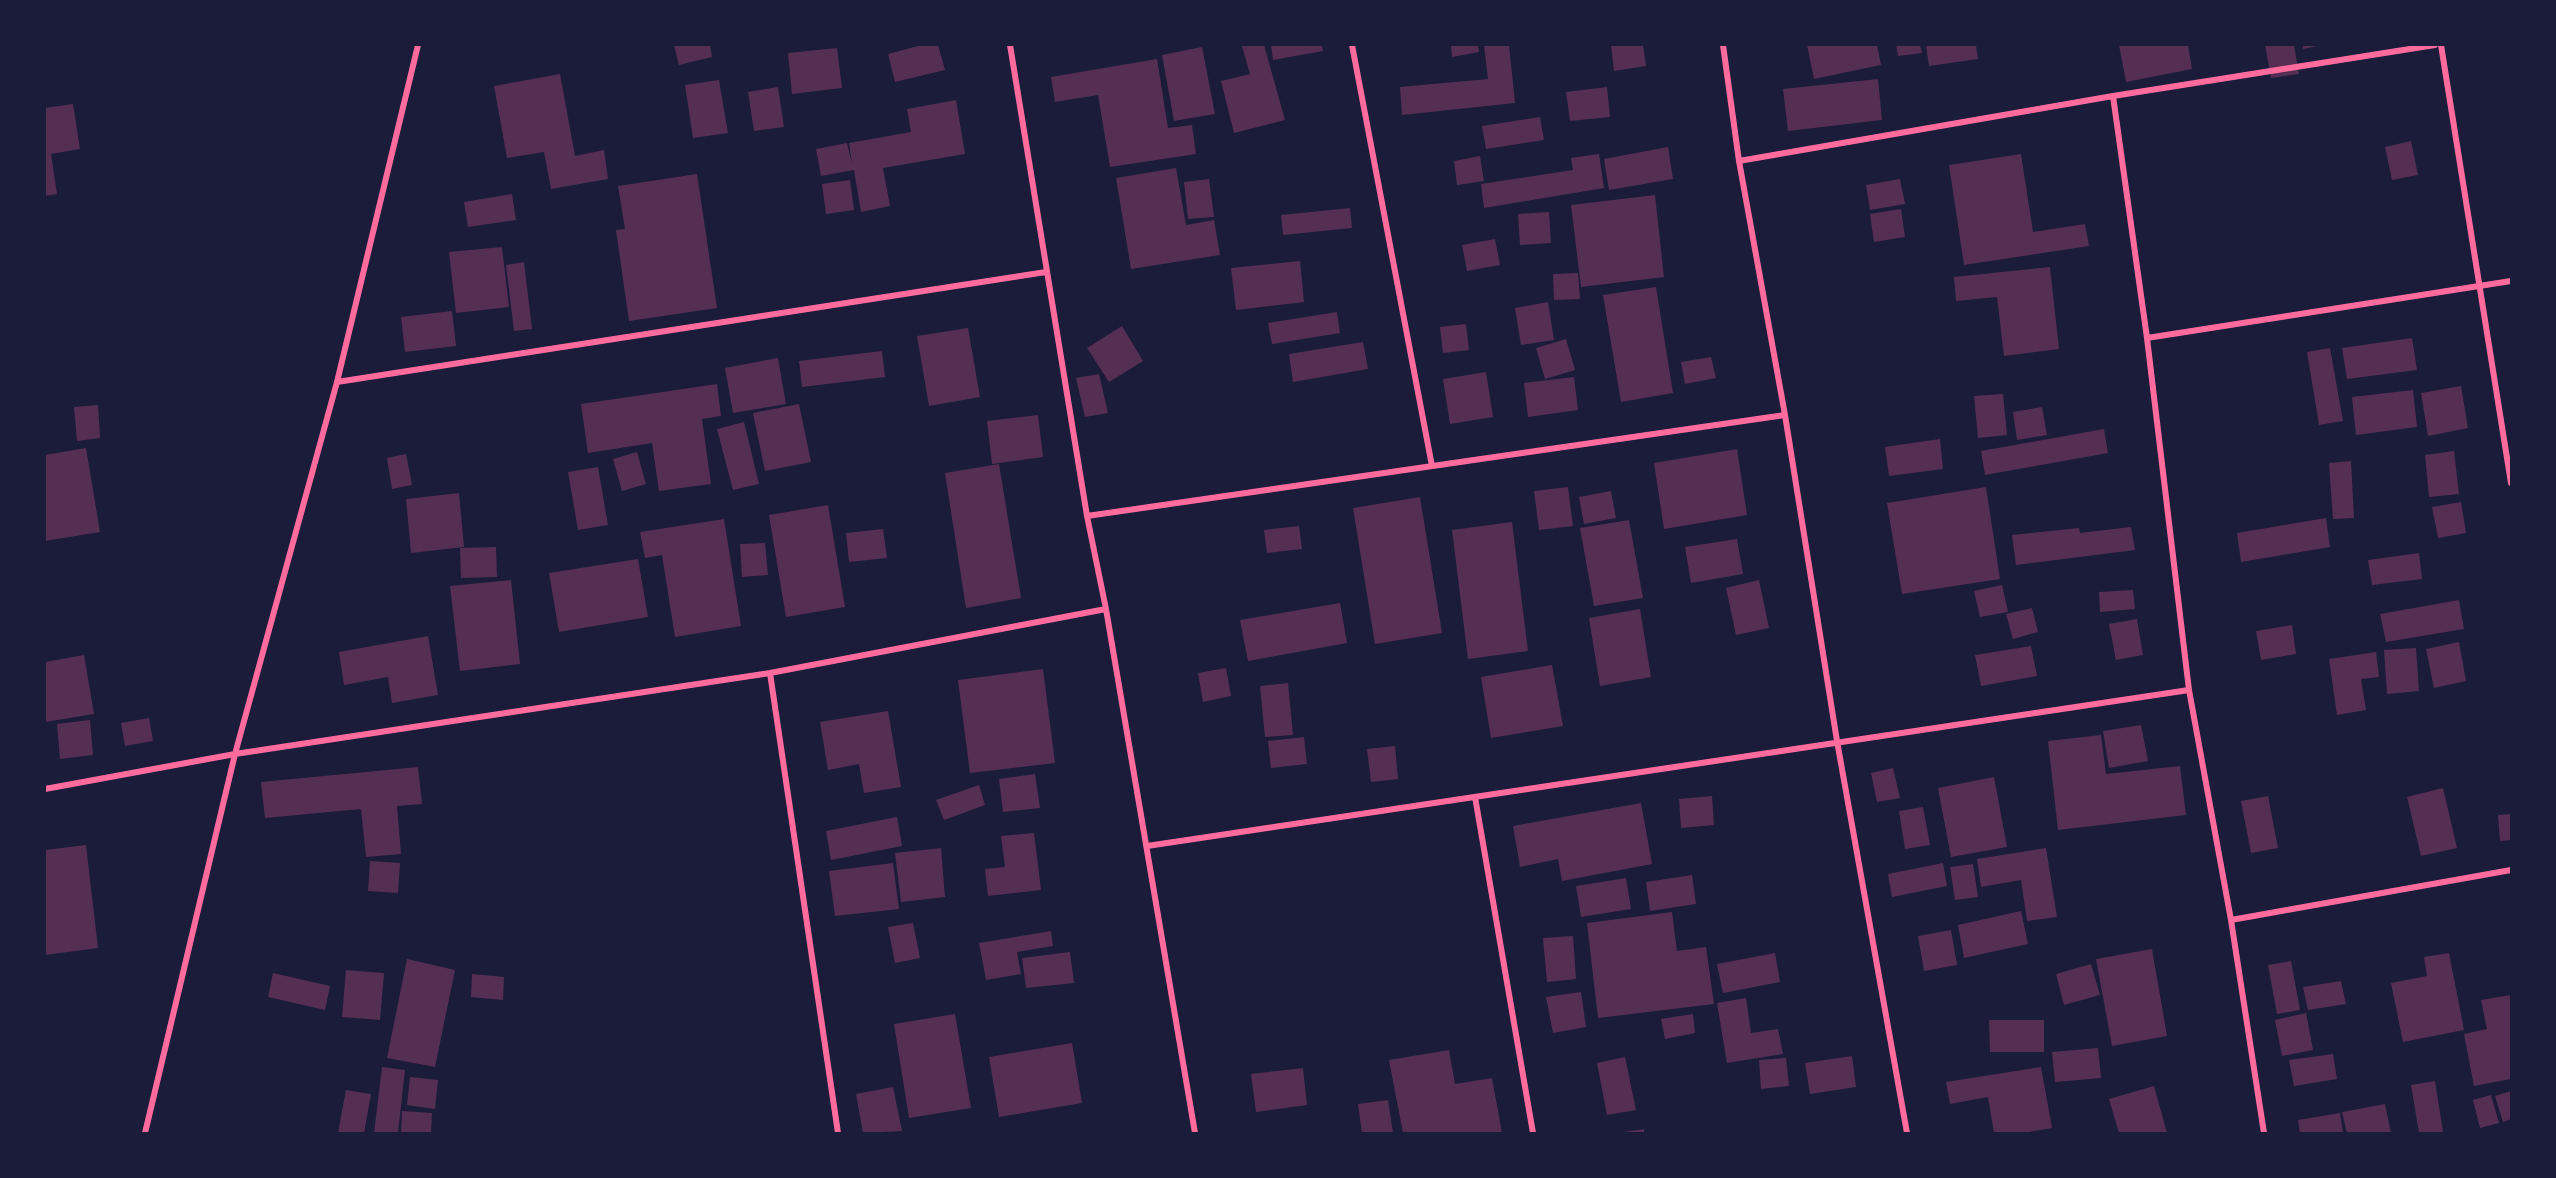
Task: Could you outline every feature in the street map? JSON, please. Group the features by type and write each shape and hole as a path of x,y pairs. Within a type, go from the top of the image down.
{"street":[{"path":"145,1133 235,754 337,382 418,45"},
{"path":"1010,45 1087,516 1106,609 1195,1133"},
{"path":"1352,45 1432,466"},
{"path":"1724,45 1739,161 1785,414 1838,741 1907,1133"},
{"path":"1739,161 2113,96 2435,45"},
{"path":"2441,45 2511,483"},
{"path":"2113,96 2147,338 2189,690 2231,920 2264,1133"},
{"path":"337,382 1046,272"},
{"path":"2147,338 2511,281"},
{"path":"1087,516 1785,414"},
{"path":"45,789 235,754 770,673 1106,609"},
{"path":"770,673 836,1133"},
{"path":"1147,846 2189,690"},
{"path":"1475,796 1533,1133"},
{"path":"2231,920 2511,870"}],"building":[{"path":"674,45 710,45 712,57 679,65"},
{"path":"922,45 938,45 945,70 895,82 888,54"},
{"path":"1264,45 1285,120 1234,133 1221,81 1250,74 1242,46"},
{"path":"1271,45 1322,45 1323,51 1273,60"},
{"path":"1451,45 1478,45 1479,52 1452,57"},
{"path":"1484,45 1509,45 1515,103 1402,115 1400,87 1488,79"},
{"path":"1611,45 1643,45 1646,66 1614,71"},
{"path":"1807,45 1877,45 1881,65 1814,79"},
{"path":"1896,45 1920,45 1922,53 1898,56"},
{"path":"1926,45 1976,45 1978,59 1929,66"},
{"path":"2119,45 2188,45 2192,69 2126,82"},
{"path":"2265,45 2294,45 2299,74 2271,78"},
{"path":"2303,45 2317,45 2317,46 2303,49"},
{"path":"1202,47 1215,114 1174,121 1162,55"},
{"path":"837,48 842,88 792,94 788,53"},
{"path":"1157,59 1168,128 1192,125 1196,154 1110,167 1098,95 1055,102 1051,77"},
{"path":"560,74 575,156 604,150 608,179 551,189 544,152 507,158 494,86"},
{"path":"1878,79 1882,120 1788,131 1783,89"},
{"path":"719,80 728,133 693,138 685,85"},
{"path":"778,87 784,127 754,131 748,92"},
{"path":"1607,87 1610,117 1570,121 1566,92"},
{"path":"956,100 965,154 883,168 890,206 861,212 854,170 821,176 816,149 847,143 852,164 849,143 911,132 907,109"},
{"path":"73,104 80,149 51,154 57,194 45,196 45,108"},
{"path":"1540,117 1544,140 1486,149 1482,126"},
{"path":"2411,141 2418,175 2392,180 2385,147"},
{"path":"1668,147 1673,179 1609,190 1604,159"},
{"path":"1599,154 1604,188 1484,208 1481,184 1573,170 1571,158"},
{"path":"2021,154 2033,232 2085,224 2089,246 1964,265 1949,165"},
{"path":"1480,156 1484,181 1457,185 1454,161"},
{"path":"1176,168 1186,225 1214,220 1220,255 1131,269 1116,178"},
{"path":"697,174 717,308 629,321 616,230 625,229 618,186"},
{"path":"1209,179 1214,217 1188,219 1184,182"},
{"path":"1900,179 1905,204 1870,210 1866,185"},
{"path":"850,180 854,210 826,214 822,184"},
{"path":"512,194 516,220 468,227 464,202"},
{"path":"1655,195 1664,277 1581,287 1571,205"},
{"path":"1350,208 1352,228 1283,235 1281,215"},
{"path":"1901,209 1905,237 1874,242 1870,214"},
{"path":"1549,212 1551,243 1520,245 1518,214"},
{"path":"1495,239 1500,265 1467,271 1462,245"},
{"path":"502,247 509,307 456,313 449,252"},
{"path":"1300,261 1304,302 1236,310 1231,268"},
{"path":"524,262 532,329 514,331 506,265"},
{"path":"2050,267 2059,349 2004,356 1997,297 1956,301 1954,277"},
{"path":"1578,273 1580,299 1554,300 1553,274"},
{"path":"1656,287 1673,393 1621,402 1603,295"},
{"path":"1548,302 1554,340 1521,345 1515,308"},
{"path":"452,311 456,346 405,352 401,317"},
{"path":"1337,312 1340,333 1272,344 1268,323"},
{"path":"1466,324 1469,350 1443,353 1440,327"},
{"path":"1122,326 1143,361 1109,382 1087,348"},
{"path":"968,328 980,397 929,406 917,336"},
{"path":"2412,338 2417,370 2347,379 2342,348"},
{"path":"1566,339 1575,370 1545,379 1536,348"},
{"path":"1363,342 1368,369 1293,382 1289,354"},
{"path":"2330,348 2343,421 2319,425 2307,352"},
{"path":"882,351 885,377 802,387 799,361"},
{"path":"1711,357 1716,378 1685,384 1681,362"},
{"path":"778,358 786,404 733,413 725,368"},
{"path":"1486,372 1493,417 1450,424 1443,379"},
{"path":"1099,374 1108,413 1085,417 1076,378"},
{"path":"1574,377 1578,410 1528,417 1524,383"},
{"path":"717,384 721,416 702,419 711,484 659,491 652,443 588,453 581,404"},
{"path":"2461,386 2468,428 2428,436 2421,393"},
{"path":"2413,390 2417,427 2356,435 2352,397"},
{"path":"2003,394 2007,435 1978,438 1974,396"},
{"path":"799,404 811,462 765,471 753,413"},
{"path":"98,405 100,438 77,441 74,407"},
{"path":"2042,407 2047,435 2017,440 2013,412"},
{"path":"1038,415 1043,457 992,464 987,421"},
{"path":"744,422 759,484 733,490 717,429"},
{"path":"2104,429 2108,453 1985,475 1981,451"},
{"path":"1940,439 1943,469 1889,476 1885,447"},
{"path":"86,448 100,532 45,541 45,455"},
{"path":"1737,449 1747,515 1664,529 1654,463"},
{"path":"2454,451 2459,494 2429,497 2425,455"},
{"path":"637,452 646,484 622,491 613,459"},
{"path":"406,454 412,485 392,489 387,458"},
{"path":"2351,461 2354,518 2333,519 2329,463"},
{"path":"999,464 1021,598 966,608 945,473"},
{"path":"598,467 608,525 578,530 568,472"},
{"path":"1568,487 1573,526 1539,530 1534,491"},
{"path":"1986,487 2000,579 1902,594 1887,503"},
{"path":"1611,491 1616,518 1584,524 1579,497"},
{"path":"459,493 464,547 411,553 406,499"},
{"path":"1420,497 1442,633 1375,644 1353,508"},
{"path":"2461,502 2466,533 2438,538 2432,507"},
{"path":"828,505 845,607 786,617 769,515"},
{"path":"2326,518 2330,547 2241,562 2237,533"},
{"path":"724,519 741,626 675,637 662,555 645,558 640,532"},
{"path":"1629,520 1643,598 1594,606 1580,528"},
{"path":"1512,522 1528,651 1468,659 1452,530"},
{"path":"1299,526 1302,549 1267,553 1264,530"},
{"path":"2131,527 2135,550 2016,565 2012,535 2079,528 2080,533"},
{"path":"883,529 887,558 849,562 846,533"},
{"path":"1737,539 1743,574 1691,583 1685,547"},
{"path":"765,543 768,575 742,577 740,544"},
{"path":"496,547 497,577 461,578 460,548"},
{"path":"2419,553 2422,579 2372,585 2368,560"},
{"path":"638,559 648,617 559,632 549,573"},
{"path":"511,580 520,664 460,671 450,586"},
{"path":"1759,580 1769,628 1736,635 1726,588"},
{"path":"2002,585 2008,612 1980,617 1974,591"},
{"path":"2133,590 2135,609 2100,612 2099,592"},
{"path":"2459,600 2464,629 2386,642 2380,614"},
{"path":"1340,603 1347,643 1248,661 1240,620"},
{"path":"2032,608 2038,632 2013,639 2006,614"},
{"path":"1640,609 1651,677 1600,686 1589,618"},
{"path":"2137,619 2143,655 2116,660 2109,624"},
{"path":"2292,625 2296,654 2261,660 2256,631"},
{"path":"428,636 438,695 392,703 388,677 344,685 339,652"},
{"path":"2459,642 2466,681 2434,688 2426,649"},
{"path":"2031,646 2037,676 1981,686 1975,655"},
{"path":"2416,648 2419,691 2387,694 2384,650"},
{"path":"2376,652 2379,677 2361,679 2366,710 2337,715 2329,659"},
{"path":"84,655 94,714 45,722 45,662"},
{"path":"1552,665 1563,726 1491,738 1481,677"},
{"path":"1226,668 1231,696 1203,702 1198,673"},
{"path":"1043,669 1055,763 970,773 958,680"},
{"path":"1288,683 1293,735 1265,737 1260,686"},
{"path":"888,711 901,787 864,793 859,764 828,770 820,722"},
{"path":"149,718 153,741 125,746 121,723"},
{"path":"90,720 93,755 60,759 57,724"},
{"path":"2141,725 2148,761 2109,768 2103,731"},
{"path":"2101,735 2106,774 2180,766 2186,815 2058,830 2048,741"},
{"path":"1304,737 1307,764 1271,768 1268,741"},
{"path":"1395,746 1398,779 1371,782 1367,749"},
{"path":"418,767 422,804 397,806 401,854 366,857 361,809 265,818 261,782"},
{"path":"1893,768 1900,798 1877,802 1871,773"},
{"path":"1035,774 1040,808 1003,812 999,779"},
{"path":"1994,777 2007,847 1951,857 1938,788"},
{"path":"979,785 985,805 944,820 936,800"},
{"path":"2443,788 2457,848 2421,856 2407,797"},
{"path":"1712,796 1714,825 1681,828 1679,799"},
{"path":"2268,796 2278,848 2251,853 2241,801"},
{"path":"1641,803 1652,864 1562,881 1558,859 1520,867 1513,826"},
{"path":"1923,807 1930,845 1905,849 1899,811"},
{"path":"2511,814 2511,840 2500,841 2498,815"},
{"path":"897,817 902,846 831,860 826,831"},
{"path":"1034,833 1041,890 988,896 985,869 1005,867 1001,836"},
{"path":"86,845 98,948 45,955 45,850"},
{"path":"941,848 945,897 901,902 895,853"},
{"path":"2046,848 2057,917 2027,921 2021,880 1981,887 1977,859"},
{"path":"370,861 400,863 398,893 368,891"},
{"path":"893,863 899,909 835,916 829,871"},
{"path":"1943,863 1947,886 1892,897 1888,874"},
{"path":"1973,864 1978,897 1955,900 1950,867"},
{"path":"1692,875 1696,904 1650,911 1646,882"},
{"path":"1626,878 1631,909 1581,917 1576,886"},
{"path":"2021,911 2028,944 1964,958 1958,925"},
{"path":"1672,912 1677,951 1706,947 1714,1004 1598,1018 1587,923"},
{"path":"913,923 920,958 895,963 888,927"},
{"path":"1951,930 1957,965 1924,971 1918,936"},
{"path":"1051,931 1053,946 1017,952 1021,974 986,980 979,943"},
{"path":"1573,936 1576,979 1547,982 1543,938"},
{"path":"2152,949 2167,1036 2112,1046 2096,959"},
{"path":"1070,952 1074,983 1026,988 1022,958"},
{"path":"1775,953 1780,982 1723,993 1717,964"},
{"path":"2449,953 2464,1030 2403,1042 2391,983 2427,976 2424,957"},
{"path":"407,959 455,970 435,1067 387,1058"},
{"path":"2291,961 2300,1010 2277,1014 2268,965"},
{"path":"2091,964 2100,995 2064,1005 2056,974"},
{"path":"346,970 384,973 380,1020 342,1017"},
{"path":"273,973 330,986 325,1010 268,997"},
{"path":"472,974 504,977 503,1000 471,997"},
{"path":"2341,981 2346,1004 2308,1010 2303,987"},
{"path":"1581,992 1586,1027 1553,1033 1546,997"},
{"path":"2511,995 2511,1079 2474,1086 2464,1034 2487,1029 2481,1000"},
{"path":"1746,998 1751,1033 1778,1029 1783,1054 1727,1063 1717,1003"},
{"path":"2306,1013 2313,1050 2282,1056 2275,1020"},
{"path":"955,1014 971,1108 909,1118 894,1024"},
{"path":"1693,1014 1695,1033 1665,1039 1661,1019"},
{"path":"1989,1020 2044,1020 2044,1052 1990,1052"},
{"path":"1072,1043 1082,1103 999,1117 989,1057"},
{"path":"2098,1048 2101,1078 2055,1082 2052,1052"},
{"path":"1449,1050 1455,1084 1492,1078 1502,1133 1403,1133 1389,1060"},
{"path":"2333,1054 2337,1079 2294,1086 2289,1060"},
{"path":"1852,1056 1856,1087 1810,1094 1805,1063"},
{"path":"1625,1057 1636,1110 1607,1115 1597,1063"},
{"path":"1786,1058 1789,1086 1761,1089 1759,1060"},
{"path":"382,1067 405,1070 398,1133 374,1133"},
{"path":"2041,1067 2052,1128 2023,1133 1994,1133 1988,1097 1950,1104 1946,1082"},
{"path":"1303,1068 1307,1105 1256,1112 1251,1074"},
{"path":"410,1077 438,1080 435,1109 407,1105"},
{"path":"2435,1081 2443,1132 2419,1133 2411,1085"},
{"path":"2154,1086 2167,1133 2119,1133 2109,1099"},
{"path":"893,1087 902,1131 863,1133 856,1094"},
{"path":"346,1090 371,1094 364,1133 338,1133"},
{"path":"2511,1091 2511,1119 2503,1122 2495,1096"},
{"path":"2491,1095 2499,1123 2480,1128 2473,1100"},
{"path":"1388,1100 1393,1133 1362,1133 1358,1104"},
{"path":"2385,1104 2391,1133 2347,1133 2342,1112"},
{"path":"402,1111 432,1113 431,1133 401,1133"},
{"path":"2340,1113 2343,1133 2300,1133 2298,1120"},
{"path":"1644,1129 1644,1133 1623,1133 1623,1132"}]}
